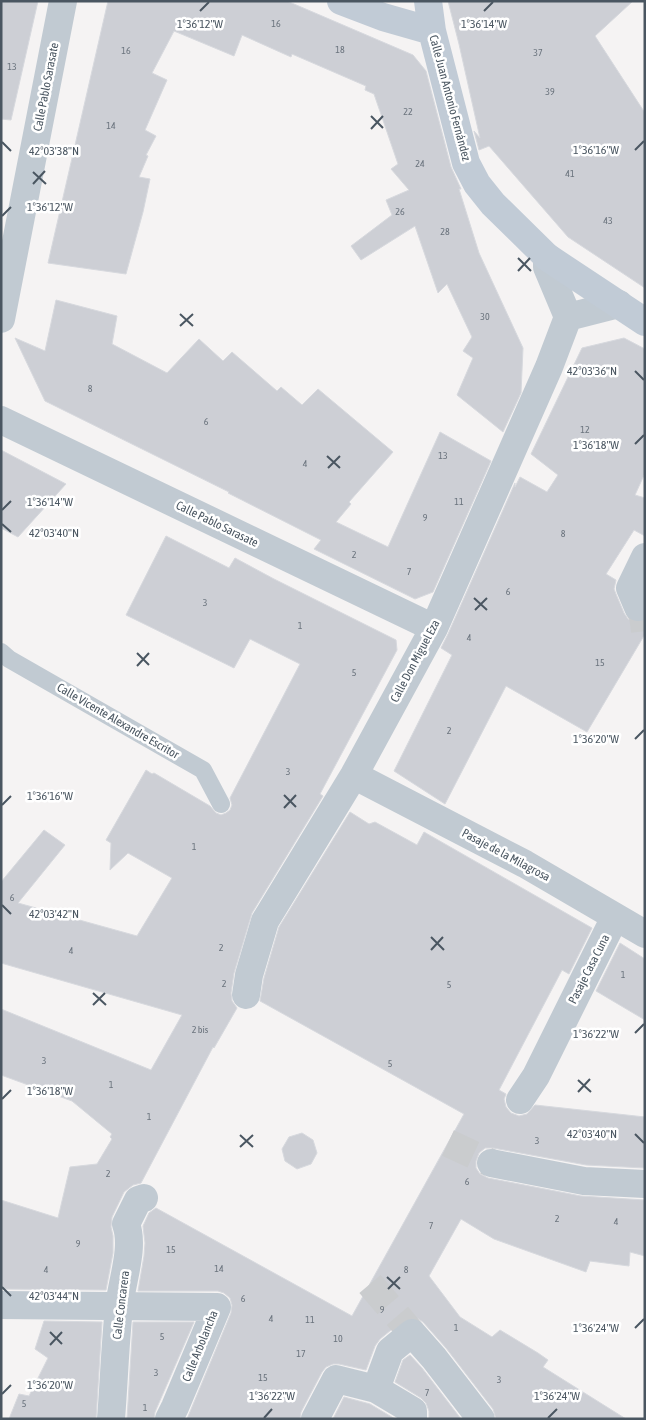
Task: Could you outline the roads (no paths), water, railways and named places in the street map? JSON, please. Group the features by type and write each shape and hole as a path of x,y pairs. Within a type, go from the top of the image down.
{"street":[{"name":"Calle Pablo Sarasate","path":"1,319 63,1"},
{"path":"341,1 383,17 432,30"},
{"name":"Calle Juan Antonio Fernández","path":"428,1 432,30 466,163 477,184 493,204 546,257 645,322"},
{"path":"546,257 547,267 568,317 619,304"},
{"name":"Calle Don Miguel Eza","path":"246,995 248,975 265,921 354,775 434,628 545,376 568,317"},
{"name":"Calle Pablo Sarasate","path":"1,420 434,628"},
{"path":"638,607 630,588 645,557"},
{"name":"Pasaje de la Milagrosa","path":"364,780 525,864 645,934"},
{"name":"Pasaje Casa Cuna","path":"520,1100 536,1076 616,917"},
{"path":"490,1162 584,1181 645,1184"},
{"name":"Calle Concarera","path":"111,1419 119,1306 128,1258 128,1231 126,1224 138,1200 144,1198"},
{"path":"1,1304 119,1306"},
{"name":"Calle Arbolancha","path":"119,1306 217,1307 169,1419"},
{"path":"376,1388 390,1351 412,1333 434,1358 481,1419"},
{"path":"315,1419 336,1379 376,1388 413,1411 412,1419"}],"lane":[{"name":"Calle Vicente Alexandre Escritor","path":"1,652 9,659 203,770 221,804"}],"tunnel":[{"path":"638,607 643,615 645,631"},
{"path":"448,1143 491,1163"},
{"path":"370,1284 412,1333"}]}
